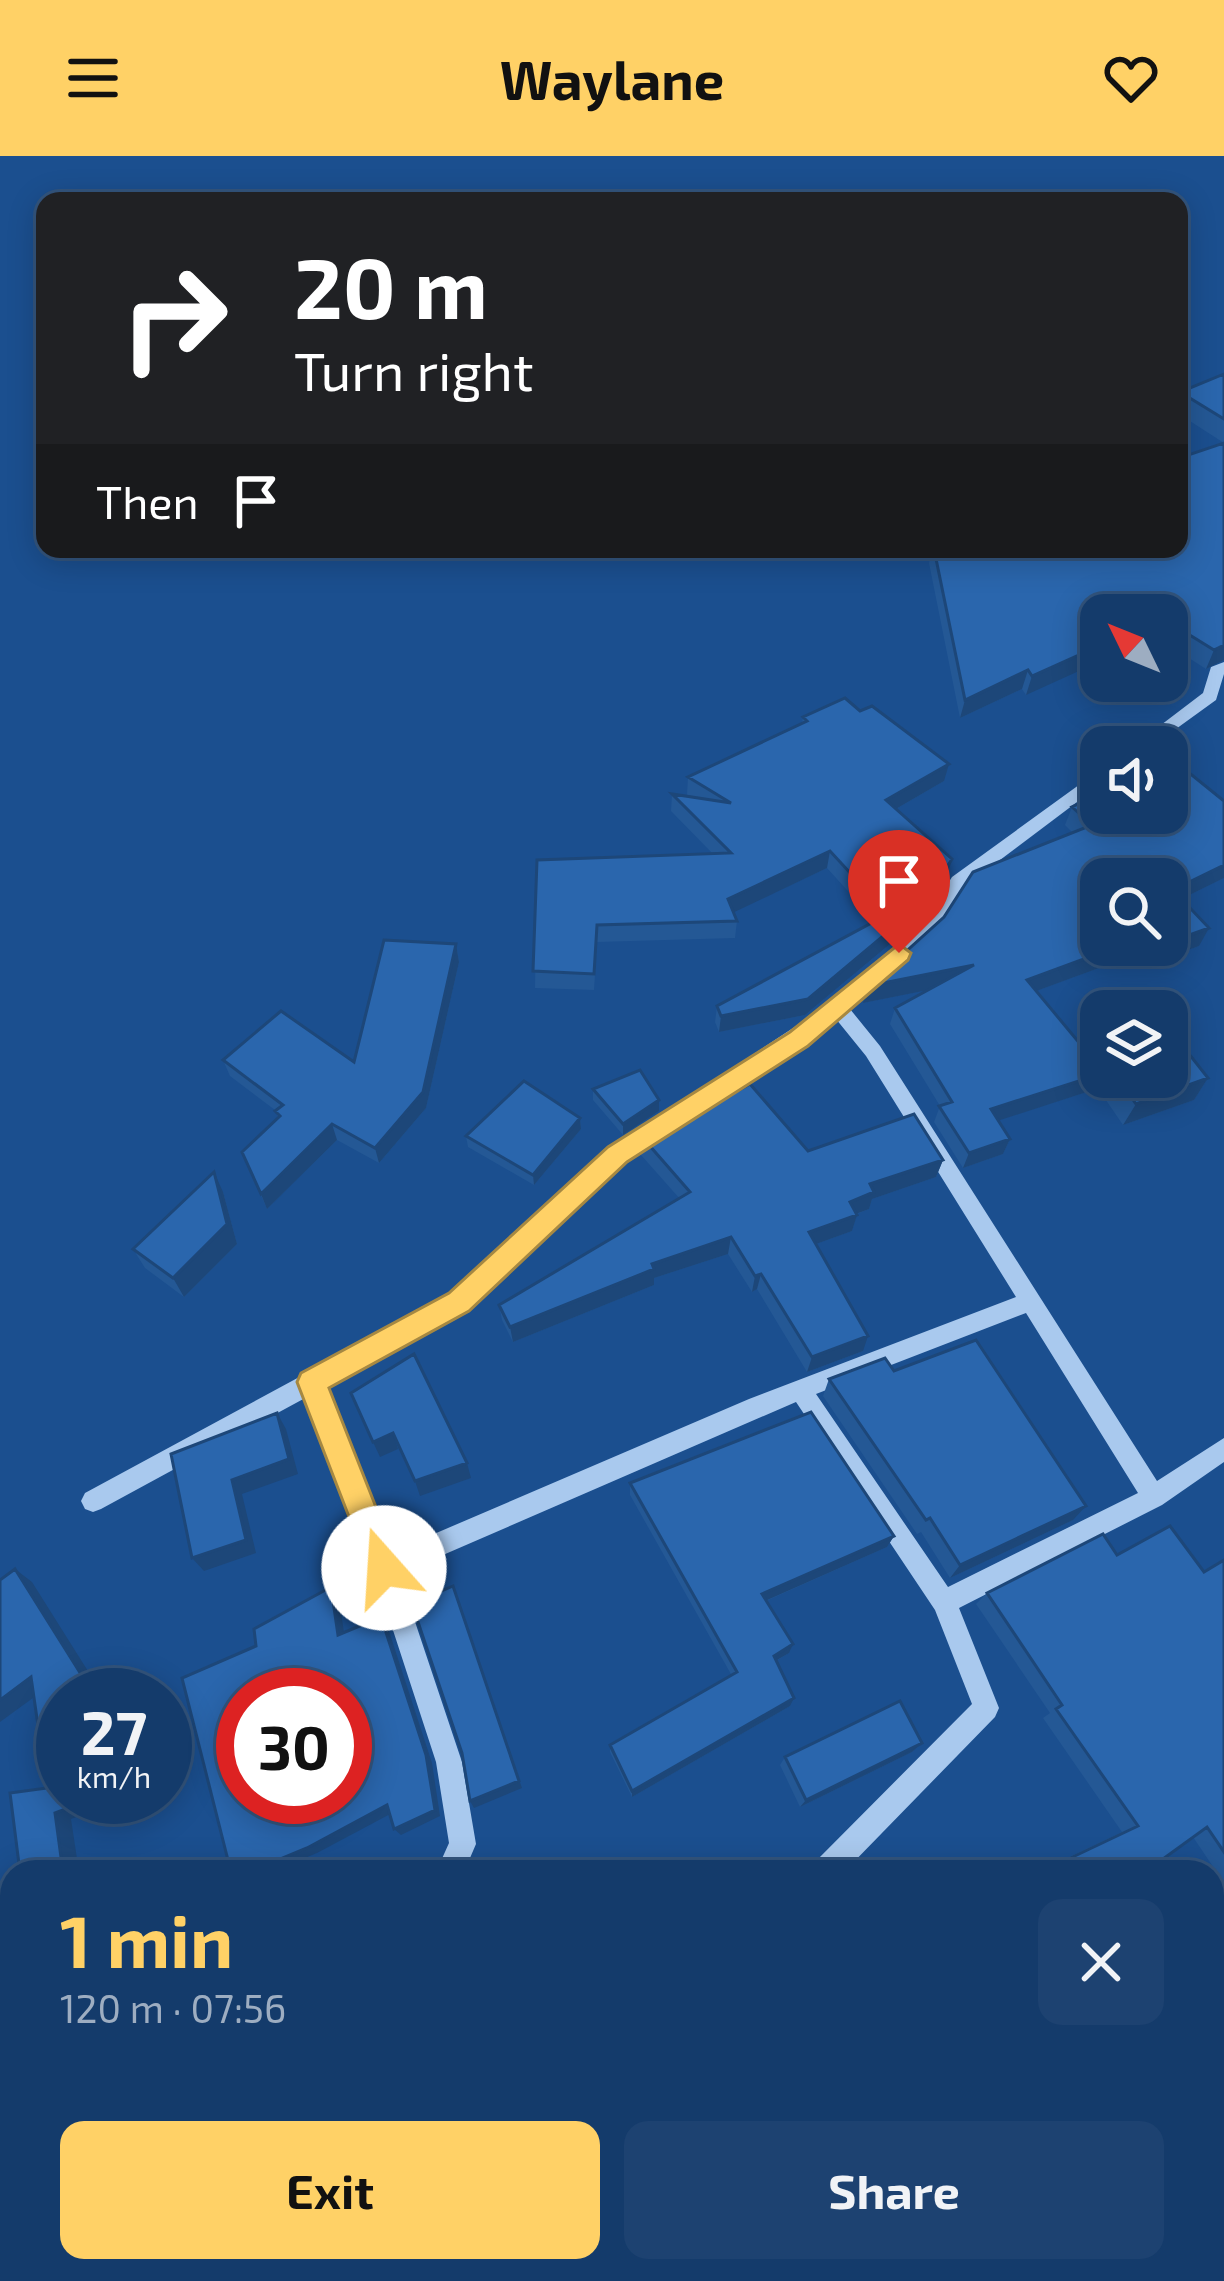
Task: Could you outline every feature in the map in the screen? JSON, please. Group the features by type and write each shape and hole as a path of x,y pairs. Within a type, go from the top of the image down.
{"street":[{"path":"1176,726 1217,702 1217,671 1224,667"},
{"path":"93,1501 459,1302 618,1154 838,1008 930,926 958,882 1080,791"},
{"path":"838,1008 873,1051 1154,1497"},
{"path":"384,1568 801,1390 1030,1301"},
{"path":"312,1382 384,1568 449,1762 464,1844 456,1860"},
{"path":"801,1390 944,1602 986,1708 837,1860"},
{"path":"944,1602 1154,1497 1224,1450"}],"building":[{"path":"1224,374 1224,419 1188,397 1188,389"},
{"path":"1224,443 1224,645 1214,650 1188,634 1188,594 1080,594 1080,654 1032,676 1028,670 965,700 936,558 1188,558 1188,455"},
{"path":"845,698 860,711 872,706 949,764 886,800 952,859 925,901 808,999 721,1016 717,1006 888,914 830,851 728,899 737,921 597,925 594,974 533,971 537,860 731,853 672,794 731,803 688,777"},
{"path":"1188,772 1224,801 1224,865 1188,883 1188,858 1080,858 1080,960 1027,980 1080,1044 1080,1081 991,1109 1010,1139 969,1153 939,1106 952,1102 895,1008 974,965 868,986 944,917 973,872 1080,830 1080,834 1188,834"},
{"path":"1188,906 1209,928 1188,936"},
{"path":"384,940 456,944 423,1092 375,1148 332,1124 261,1194 242,1152 280,1116 275,1111 283,1105 223,1060 281,1011 354,1062"},
{"path":"1188,1053 1208,1078 1188,1085"},
{"path":"640,1070 659,1100 623,1124 593,1089"},
{"path":"524,1081 580,1118 533,1175 466,1136"},
{"path":"750,1084 808,1151 914,1114 943,1160 870,1184 874,1192 850,1202 857,1215 809,1232 868,1336 812,1357 761,1274 755,1276 731,1237 652,1264 654,1269 510,1327 499,1305 690,1192 642,1137 685,1108 703,1110"},
{"path":"214,1172 227,1224 173,1278 133,1249"},
{"path":"976,1340 1086,1506 960,1565 829,1379 885,1358 894,1371"},
{"path":"414,1354 467,1463 415,1481 393,1433 373,1442 351,1393"},
{"path":"811,1412 894,1536 762,1594 793,1644 774,1656 794,1698 632,1791 610,1745 737,1672 630,1483"},
{"path":"277,1413 289,1459 232,1480 246,1540 192,1558 171,1454"},
{"path":"1170,1526 1204,1572 1224,1560 1224,1852 1207,1827 1162,1860 1066,1860 1138,1826 1056,1709 1062,1705 987,1593 1103,1534 1117,1555"},
{"path":"15,1569 77,1668 36,1668 36,1712 31,1677 0,1700 0,1580"},
{"path":"453,1586 519,1781 470,1801 462,1753 412,1604"},
{"path":"331,1587 338,1635 381,1617 426,1755 435,1810 394,1829 387,1805 372,1813 372,1668 216,1668 216,1813 192,1718 192,1674 256,1646 254,1629"},
{"path":"900,1701 922,1743 806,1800 785,1757"},
{"path":"36,1789 36,1824 56,1824 61,1860 18,1860 10,1793"},
{"path":"219,1824 352,1824 278,1860 228,1860"}],"route":[{"path":"384,1568 312,1382 459,1302 618,1154 799,1039 899,953"}]}
